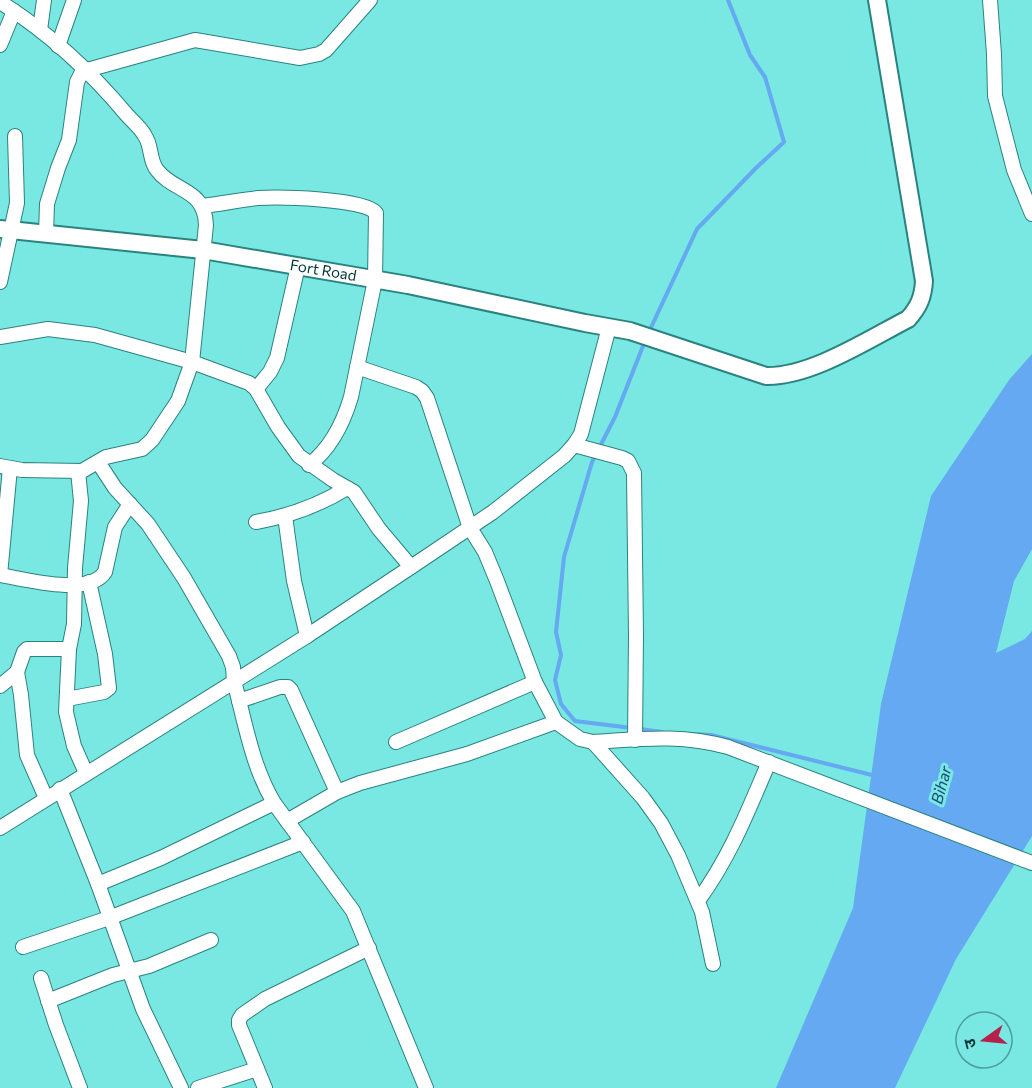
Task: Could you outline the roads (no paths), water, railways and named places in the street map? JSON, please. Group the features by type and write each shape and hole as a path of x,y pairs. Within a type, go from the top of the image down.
{"main road":[{"name":"Fort Road","path":"5,229 203,250 298,266 648,336 766,375 778,376 795,372 841,355 908,319 923,296 924,281 877,0"}],"street":[{"path":"40,30 44,0"},
{"path":"58,46 74,0"},
{"path":"46,234 47,204 69,140 77,82 81,74 87,70 195,40 300,58 311,57 326,50 370,0"},
{"path":"990,0 995,96 1014,170 1032,214"},
{"path":"0,2 40,30 87,70 145,136 153,163 159,173 189,193 202,206 206,225 192,362 178,401 147,446 106,457 87,469 78,471 5,467 0,575 54,585 75,586 100,578 105,572 115,527 130,504"},
{"path":"0,45 14,11"},
{"path":"0,282 5,229 17,203 15,136"},
{"path":"202,206 257,199 288,198 361,205 374,210 377,221 375,280 345,416 330,444 309,465"},
{"path":"256,389 270,372 277,358 298,266"},
{"path":"0,828 307,636 470,528 564,456 574,445 585,418 609,327"},
{"path":"0,337 40,330 57,330 108,338 192,362 240,379 256,389 291,447 309,465 354,492 379,529 411,567"},
{"path":"357,367 385,375 422,391 435,417 470,528 497,581 535,682 556,722 580,739 592,742 675,738 705,741 769,762 1029,862"},
{"path":"574,445 622,458 628,461 634,473 636,635 634,740"},
{"path":"98,462 115,489 148,524 184,578 232,662 234,681 256,766 265,787 274,803 353,911 426,1088"},
{"path":"78,471 81,501 66,712 70,735 86,773"},
{"path":"256,522 313,507 347,488"},
{"path":"285,516 294,581 307,636"},
{"path":"67,699 104,692 109,688 105,654 89,582"},
{"path":"46,798 27,755 17,672 27,649 69,649"},
{"path":"0,686 17,672"},
{"path":"396,742 535,682"},
{"path":"239,701 284,686 291,690 337,792"},
{"path":"287,821 337,792 360,783 468,754 556,722"},
{"path":"592,742 643,798 661,823 698,901 713,963"},
{"path":"698,901 733,846 769,762"},
{"path":"60,789 98,884 143,1010 181,1088"},
{"path":"98,884 161,858 274,803"},
{"path":"23,947 109,918 303,842"},
{"path":"48,1000 129,970 149,966 211,940"},
{"path":"265,1088 239,1025 242,1014 265,999 369,948"},
{"path":"41,978 80,1088"},
{"path":"198,1088 257,1069"}],"water":[{"name":"Bihar","path":"1032,354 1032,549 1014,581 996,653 1025,639 1032,631 1032,836 956,959 895,1088 776,1088 853,908 881,704 931,496 1009,380"}],"waterway":[{"path":"648,334 697,229 784,142 765,77 750,55 728,0"},
{"path":"632,728 575,721 561,704 555,680 561,655 556,632 564,557 592,462 615,417 645,341"},
{"path":"640,729 662,732"},
{"path":"693,734 711,735 876,776"}]}
